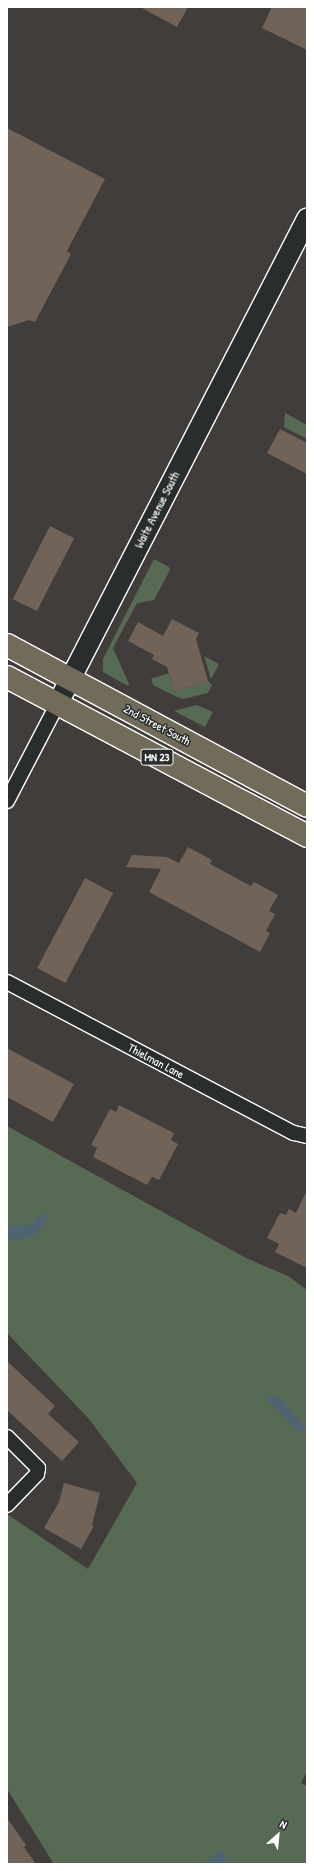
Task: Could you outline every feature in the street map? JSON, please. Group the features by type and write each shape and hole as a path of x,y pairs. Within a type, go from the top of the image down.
{"highway":[{"name":"2nd Street South","path":"7,645 307,806"},
{"name":"MN 23","path":"7,677 307,836"}],"street":[{"name":"Waite Avenue South","path":"7,801 307,219"},
{"name":"Thielman Lane","path":"7,982 294,1133 307,1136"},
{"path":"7,1437 38,1468 36,1474 7,1505"}],"green space":[{"path":"285,413 307,425 307,439 284,427"},
{"path":"154,559 169,567 170,570 154,600 137,603 113,648 129,684 128,686 103,672 103,659"},
{"path":"204,656 219,664 211,679"},
{"path":"169,673 175,691 208,681 212,685 208,693 183,699 153,685 151,679"},
{"path":"197,705 213,712 205,727 174,711"},
{"path":"7,1126 246,1258 288,1276 307,1290 307,1771 301,1783 307,1786 307,1864 54,1864 7,1789 7,1514 88,1569 137,1483 89,1419 7,1333"}],"water":[{"path":"44,1212 48,1219 36,1234 22,1240 7,1240 7,1226 31,1225"},
{"path":"273,1395 282,1400 305,1428 303,1430 299,1432 269,1402 267,1397"},
{"path":"219,1851 227,1855 223,1864 203,1864"}],"building":[{"path":"140,7 188,7 177,27"},
{"path":"272,7 307,7 307,50 262,28"},
{"path":"7,128 105,179 67,251 71,254 35,322 29,320 7,327"},
{"path":"280,429 307,443 307,474 267,453"},
{"path":"50,526 74,538 37,611 13,599"},
{"path":"172,619 199,633 196,639 208,681 175,691 167,667 152,659 154,655 128,641 138,622 163,636"},
{"path":"188,847 212,860 210,864 251,886 254,882 278,895 269,911 275,914 266,931 270,933 260,952 149,892 161,869 126,867 132,855 167,857 179,863"},
{"path":"85,878 113,893 65,983 37,968"},
{"path":"7,1048 74,1084 53,1122 7,1097"},
{"path":"119,1105 174,1133 171,1140 178,1144 159,1180 152,1177 147,1185 93,1157 97,1148 91,1145 110,1109 116,1112"},
{"path":"307,1190 307,1268 275,1252 279,1244 267,1238 280,1213 286,1215 289,1209 296,1213"},
{"path":"7,1361 55,1406 48,1414 79,1442 62,1461 7,1410"},
{"path":"64,1483 100,1493 92,1525 94,1526 81,1549 44,1528 59,1502"},
{"path":"7,1818 26,1845 24,1847 36,1864 7,1864"}]}
